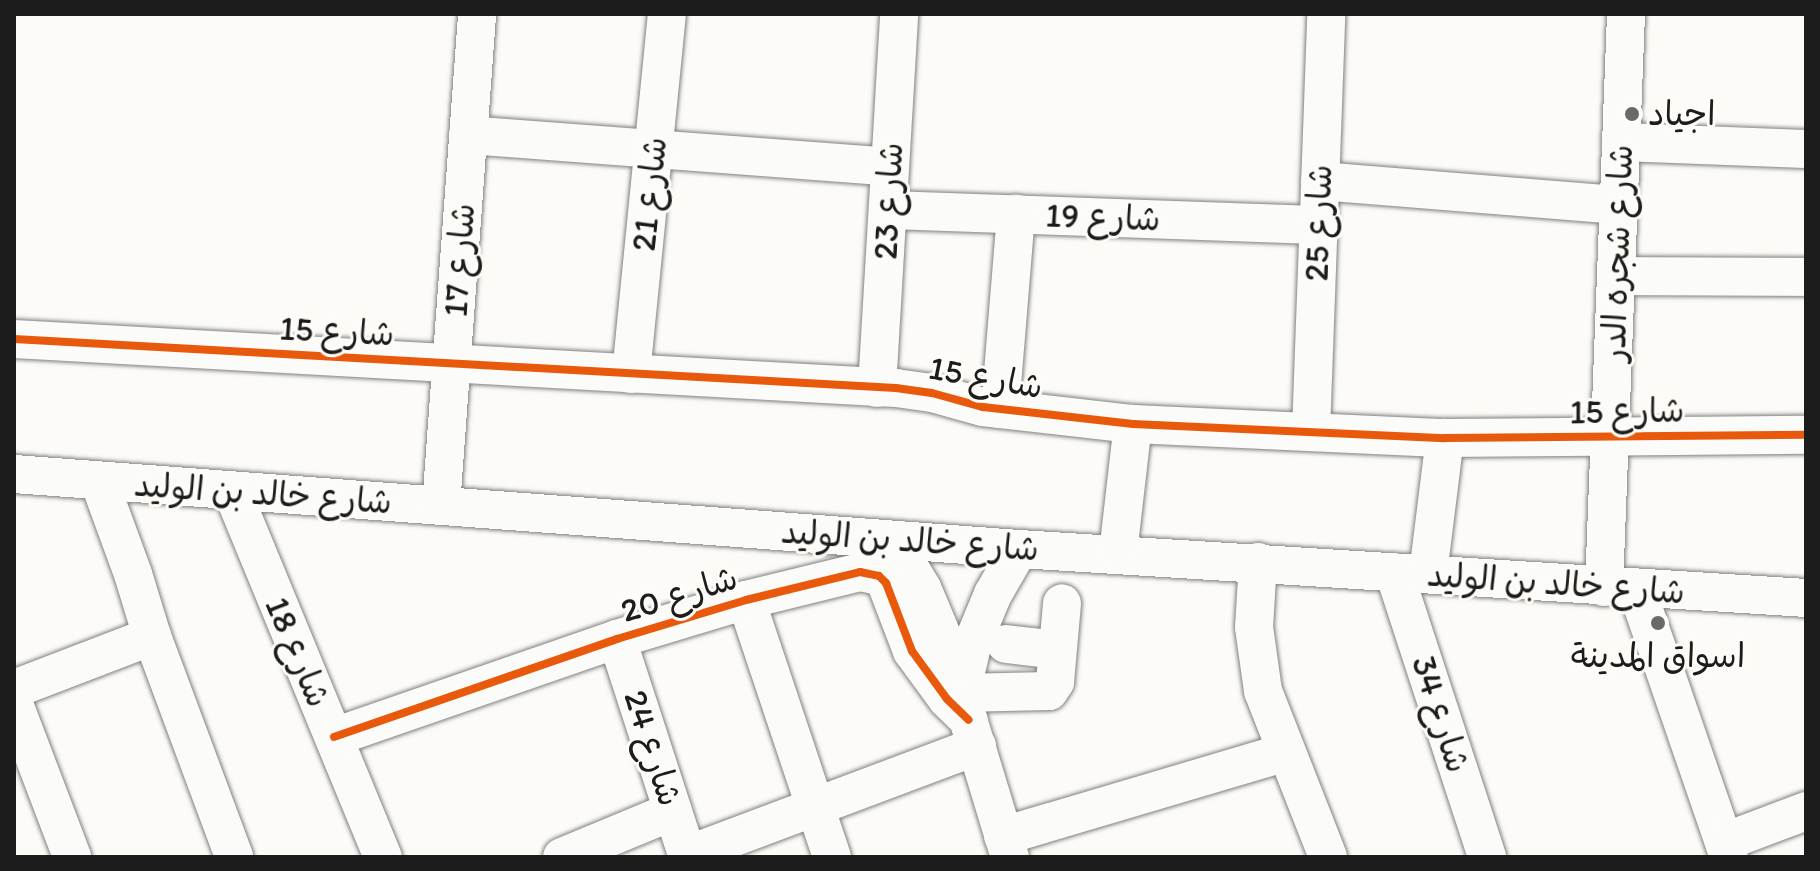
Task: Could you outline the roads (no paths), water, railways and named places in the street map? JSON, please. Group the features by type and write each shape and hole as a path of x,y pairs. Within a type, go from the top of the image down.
{"street":[{"name":"شارع 17","path":"441,506 477,14"},
{"name":"شارع 21","path":"631,374 667,14"},
{"name":"شارع 23","path":"877,388 899,14"},
{"name":"شارع 25","path":"1311,432 1326,14"},
{"name":"شارع شجره الدر","path":"1626,14 1610,437 1621,588 1727,850"},
{"path":"468,135 890,167"},
{"path":"1621,142 1806,149"},
{"path":"1320,181 1619,205"},
{"name":"شارع 19","path":"888,210 1318,225"},
{"path":"1000,409 1016,214"},
{"path":"1616,276 1806,277"},
{"name":"شارع 15","path":"14,339 877,388 932,393 1000,409 1133,424 1445,438 1806,435"},
{"path":"1118,553 1133,424"},
{"path":"1411,573 1445,438"},
{"name":"شارع خالد بن الوليد","path":"14,474 1019,549 1806,598"},
{"path":"99,481 152,636 234,857"},
{"name":"شارع 18","path":"232,491 383,857"},
{"path":"893,540 922,588 944,640 1007,846 1284,753"},
{"path":"969,720 973,642 988,606 1019,549"},
{"path":"1258,562 1254,627 1261,678 1284,753 1328,857"},
{"name":"شارع 20","path":"334,737 617,639 746,600 860,572 879,576 886,583 912,651 937,688 969,720"},
{"name":"شارع 34","path":"1411,573 1487,857"},
{"path":"746,600 832,857"},
{"path":"688,856 816,808 969,720 1049,691 1055,682 1060,628 1007,635"},
{"path":"14,689 152,636"},
{"name":"شارع 24","path":"617,639 688,856"},
{"path":"14,704 72,857"},
{"path":"562,857 673,811"},
{"path":"1727,850 1806,811"}],"place":[{"name":"اجياد","path":"1632,114"},
{"name":"اسواق المدينة","path":"1658,623"}]}
